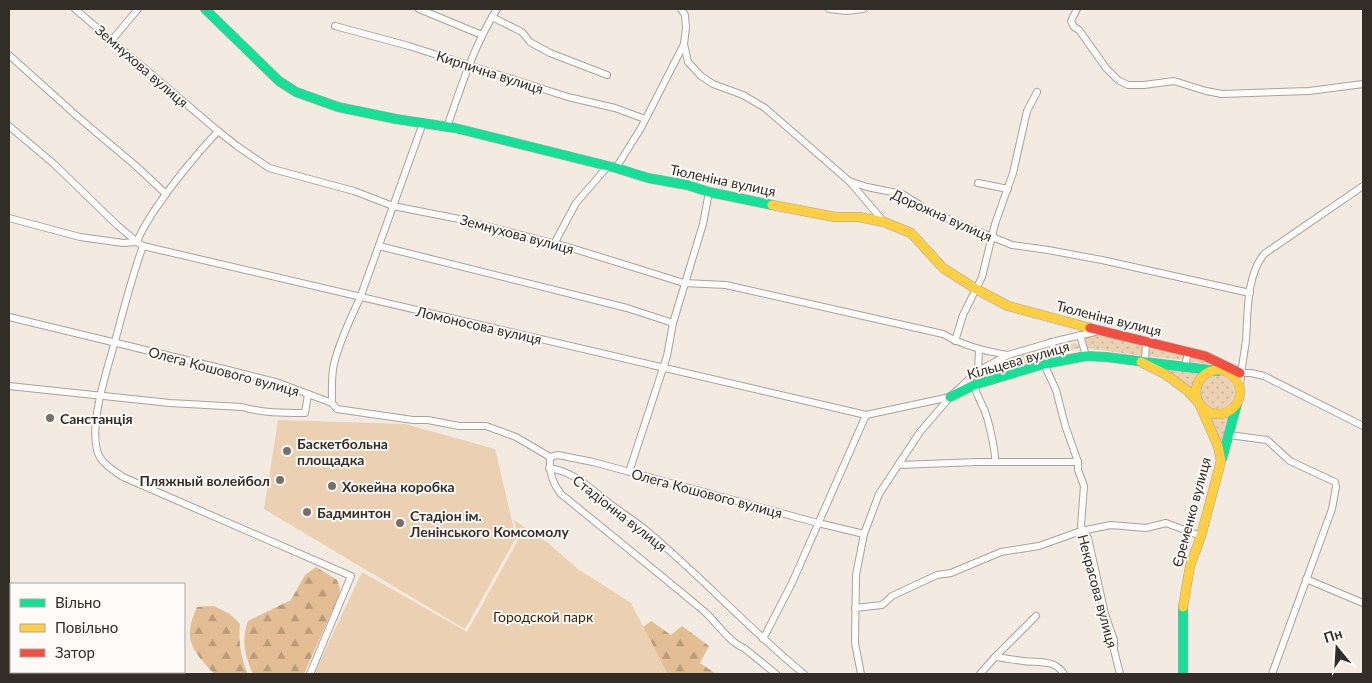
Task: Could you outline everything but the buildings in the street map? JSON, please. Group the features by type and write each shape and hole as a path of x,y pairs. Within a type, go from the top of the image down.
{"main road":[{"name":"Тюленіна вулиця","path":"205,9 279,81 296,92 338,107 447,127 710,192 835,216 859,217 884,222 911,233 943,268 976,290 1008,306 1206,356 1240,373"},
{"name":"Кільцева вулиця","path":"950,397 974,385 1044,364 1086,356 1229,373"},
{"name":"Єременко вулиця","path":"1143,362 1165,374 1188,391 1199,403 1218,446 1222,461 1190,566 1183,600 1183,674"},
{"path":"1218,371 1211,371 1200,379 1196,391 1199,403 1209,411 1217,414 1229,410 1238,401"},
{"path":"1222,461 1240,390 1235,378 1229,373"}],"street":[{"name":"Земнухова вулиця","path":"75,9 218,131 268,168 354,191 393,206 459,219 554,244 684,283 735,287 943,334 979,350 1008,355"},
{"path":"112,40 138,9"},
{"path":"418,9 459,24 482,35"},
{"path":"447,127 469,65 482,35 497,9"},
{"path":"554,244 576,203 612,167 645,119 684,44 686,28 681,9"},
{"path":"829,9 847,11 863,9"},
{"path":"1077,9 1071,21 1074,27 1079,30 1106,68 1118,80 1128,85 1174,81 1222,94 1309,91 1363,84"},
{"path":"492,17 522,32 530,42 607,75"},
{"name":"Кирпична вулиця","path":"334,26 409,46 575,99 615,108 645,119"},
{"name":"Дорожна вулиця","path":"684,44 688,62 701,76 712,84 743,95 765,108 849,181 902,194 930,212 1012,245 1084,257 1250,293"},
{"path":"9,55 166,194"},
{"path":"956,341 963,315 982,277 1008,189 1027,111 1037,92"},
{"path":"332,403 332,377 335,362 423,123"},
{"name":"Ломоносова вулиця","path":"9,126 54,164 117,226 143,246 360,298 663,366 866,415 950,397"},
{"path":"9,218 80,236 123,243 137,242 141,231 166,194 186,167 218,131"},
{"path":"849,181 884,222"},
{"path":"978,183 1008,189"},
{"path":"1240,390 1240,373 1246,340 1250,293 1253,274 1259,260 1264,254 1363,186"},
{"path":"629,472 667,356 673,323 710,192"},
{"path":"143,246 127,295 100,395 95,437 97,452 106,466 123,476 351,576 310,674"},
{"path":"379,246 627,308 673,323"},
{"name":"Олега Кошового вулиця","path":"9,318 224,368 308,394 332,403 337,409 413,420 428,420 459,426 486,426 516,437 550,457 558,455 629,472 864,534"},
{"path":"950,397 978,371 1008,355 1100,330"},
{"path":"1080,335 1086,356"},
{"path":"1051,342 1058,361"},
{"path":"1143,362 1146,342"},
{"path":"978,371 979,350"},
{"path":"1185,367 1188,351"},
{"path":"997,361 1006,376"},
{"name":"Некрасова вулиця","path":"1044,364 1056,390 1084,486 1081,526 1088,538 1105,614 1114,640 1114,650 1120,674"},
{"path":"1229,373 1251,373 1264,376 1363,426"},
{"path":"974,385 977,397 983,407 996,454 995,462"},
{"path":"9,386 170,403 242,407 251,411 286,413 305,413 308,394"},
{"name":"Кільцева вулиця","path":"861,674 855,643 855,608 856,575 864,534 879,494 920,432 950,397"},
{"path":"763,639 792,583 866,415"},
{"path":"1229,435 1267,440 1290,461 1335,482 1336,487 1332,509 1272,674"},
{"path":"549,468 550,457"},
{"path":"898,465 1078,462"},
{"name":"Стадіонна вулиця","path":"776,674 744,648 738,646 715,621 561,494 554,485 549,468 567,472 588,484 609,503 646,530 716,593 763,639 804,674"},
{"path":"855,608 882,605 892,596 938,575 950,573 1001,552 1039,546 1084,530 1111,525 1146,528 1166,523 1200,536"},
{"path":"1306,579 1363,603"},
{"path":"980,674 1036,616"},
{"path":"995,658 1042,661 1054,665 1064,674"}],"green space":[{"path":"1096,335 1140,343 1143,346 1143,356 1085,348 1084,338"},
{"path":"1075,343 1080,348 1061,352 1060,348"},
{"path":"1152,346 1180,353 1183,355 1184,360 1147,356 1148,347"},
{"path":"1044,349 1051,351 1052,355 1009,369 1002,365 1005,360"},
{"path":"1191,358 1208,361 1216,365 1188,361"},
{"path":"993,366 997,367 999,372 983,376 982,372"},
{"path":"1164,368 1201,372 1193,389"},
{"path":"1217,375 1224,376 1229,380 1233,385 1233,399 1229,404 1224,408 1217,409 1210,408 1205,404 1201,399 1200,392 1201,385 1205,380 1210,376"},
{"path":"1230,415 1221,446 1210,416"},
{"name":"Стадіон ім. Ленінського Комсомолу","path":"278,420 405,424 495,449 516,538 465,629 264,509"},
{"name":"Городской парк","path":"514,520 548,543 578,569 631,603 668,674 314,674 362,572 467,632 517,542 518,535"},
{"path":"316,567 337,580 340,589 304,674 253,674 244,642 248,621 291,600 305,575"},
{"path":"214,606 230,614 240,624 241,650 248,674 214,674 195,651 190,636 190,628 197,607"},
{"path":"651,621 671,635 682,626 709,646 700,663 716,674 639,674 641,629"}],"traffic: fast":[{"path":"205,9 279,81 296,92 338,107 396,119 455,128 616,168 648,178 772,205"},
{"path":"950,397 974,385 1044,364 1086,356 1218,371"},
{"path":"1222,459 1237,404"},
{"path":"1183,607 1183,674"}],"traffic: slow":[{"path":"772,205 835,217 859,217 884,222 911,233 943,268 1008,306 1090,328"},
{"path":"1141,362 1165,374 1188,391 1199,403 1218,446 1221,461 1201,536 1190,566 1183,607"},
{"path":"1218,370 1230,374 1236,380 1240,392 1236,404 1230,410 1218,414 1206,410 1200,404 1196,392 1200,380 1206,374 1218,370"}],"traffic: jam":[{"path":"1090,328 1205,356 1240,373"}],"place":[{"name":"Санстанція","path":"50,418"},
{"name":"Баскетбольна площадка","path":"287,451"},
{"name":"Пляжный волейбол","path":"280,480"},
{"name":"Хокейна коробка","path":"332,486"},
{"name":"Бадминтон","path":"307,512"},
{"name":"Стадіон ім. Ленінського Комсомолу","path":"400,523"}]}
